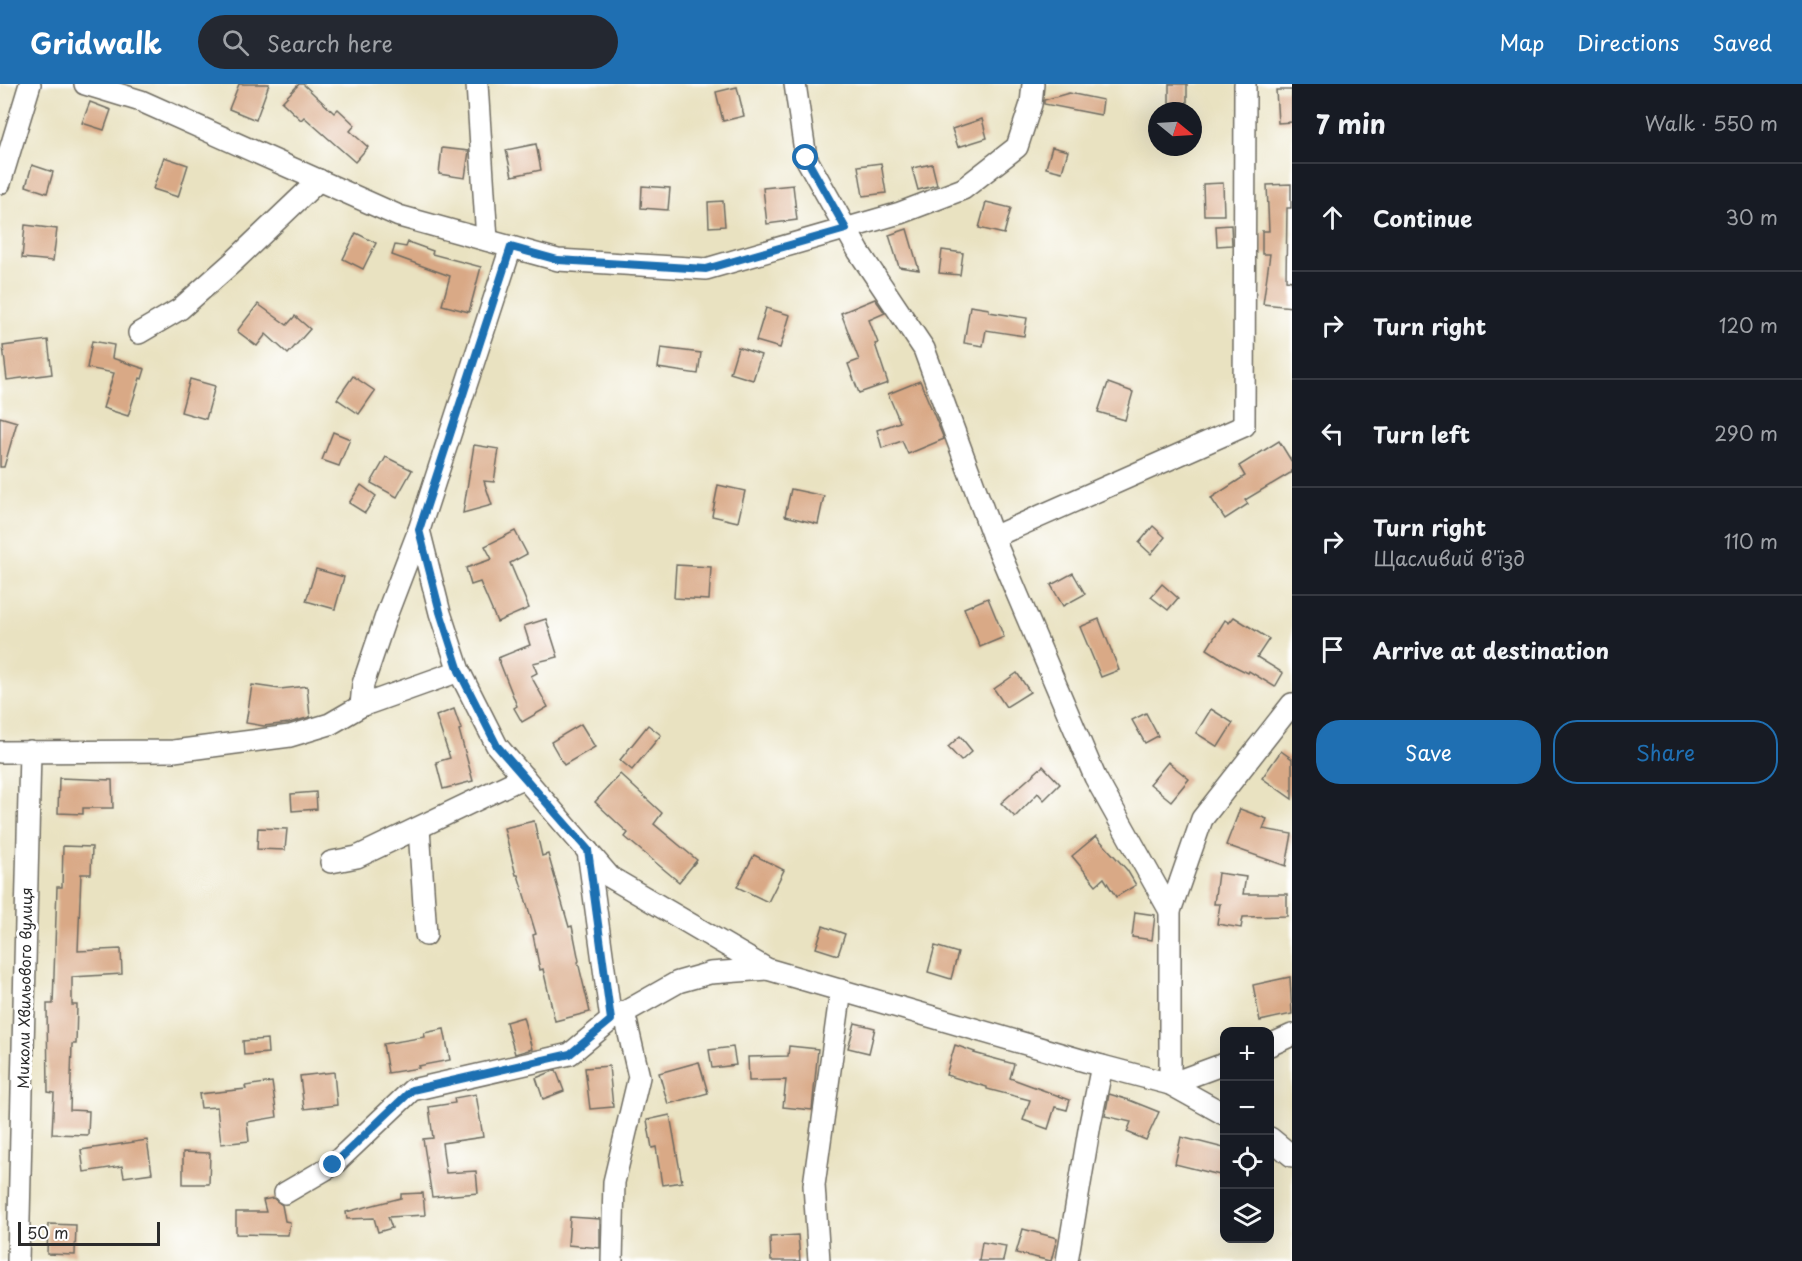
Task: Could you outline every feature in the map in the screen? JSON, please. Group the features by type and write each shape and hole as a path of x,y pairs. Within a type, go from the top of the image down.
{"street":[{"path":"0,183 30,84"},
{"path":"85,84 141,101 399,216 558,260 706,269 900,213 963,189 1017,147 1031,104 1033,84"},
{"path":"477,84 487,240"},
{"path":"795,84 806,158 859,252 924,349 993,537 1095,777 1170,911"},
{"path":"993,537 1244,426 1245,84"},
{"path":"139,333 180,309 320,180"},
{"path":"361,706 366,673 419,530 511,247"},
{"path":"419,530 440,612 459,671 497,746 610,877 767,969 1170,1084 1220,1112"},
{"path":"0,752 174,751 290,736 330,724 361,706 459,671"},
{"path":"1170,1084 1170,911 1202,819 1292,704"},
{"name":"Миколи Хвильового вулиця","path":"18,1261 30,751"},
{"path":"330,862 357,857 524,777"},
{"path":"418,828 426,935"},
{"path":"588,850 618,1016 639,1077 614,1182 612,1261"},
{"path":"285,1193 333,1165 412,1090 570,1054 618,1016 678,982 710,973 767,969"},
{"path":"819,1261 814,1185 841,990"},
{"path":"1274,1043 1292,1035"},
{"path":"1170,1084 1220,1065"},
{"path":"1068,1261 1090,1124 1102,1066"},
{"path":"1274,1142 1292,1156"}],"building":[{"path":"239,84 269,84 256,120 229,109"},
{"path":"299,84 303,84 334,113 338,109 355,125 350,131 368,147 355,162 304,117 301,120 282,102"},
{"path":"1169,84 1187,84 1187,102 1169,102"},
{"path":"737,87 744,116 723,121 716,92"},
{"path":"1276,90 1292,90 1292,122 1278,123"},
{"path":"1069,93 1103,100 1101,115 1044,104 1044,100"},
{"path":"90,102 111,110 104,130 82,123"},
{"path":"982,119 987,138 958,147 952,129"},
{"path":"536,144 541,170 512,176 506,150"},
{"path":"1052,147 1068,151 1062,172 1046,168"},
{"path":"442,148 469,151 465,178 439,174"},
{"path":"164,157 188,165 178,197 153,189"},
{"path":"881,163 886,193 863,196 858,166"},
{"path":"932,164 937,185 918,190 912,168"},
{"path":"32,165 53,172 47,193 26,186"},
{"path":"1223,183 1224,215 1204,215 1203,184"},
{"path":"1291,184 1291,208 1287,208 1286,280 1292,281 1292,307 1263,304 1270,254 1262,254 1262,231 1269,231 1267,185"},
{"path":"793,185 797,220 767,224 763,188"},
{"path":"642,186 670,188 668,210 641,208"},
{"path":"723,201 725,226 709,227 708,202"},
{"path":"986,202 1011,208 1004,234 979,228"},
{"path":"25,225 57,229 53,261 22,258"},
{"path":"1231,225 1232,245 1217,246 1216,226"},
{"path":"907,229 919,270 899,267 889,235"},
{"path":"356,233 376,243 363,269 343,259"},
{"path":"408,242 433,251 432,254 481,267 469,312 442,305 450,276 392,255 395,245 406,247"},
{"path":"942,250 963,253 960,275 939,273"},
{"path":"875,299 885,313 869,320 878,343 875,344 888,383 859,393 848,364 859,360 841,313"},
{"path":"258,304 287,325 295,316 310,329 288,354 266,334 257,346 237,331"},
{"path":"970,306 989,309 989,312 1027,318 1024,336 986,330 983,346 964,343"},
{"path":"766,308 790,315 780,348 756,341"},
{"path":"48,340 52,374 7,380 3,346"},
{"path":"92,341 114,345 112,358 145,369 128,416 103,408 114,373 87,368"},
{"path":"738,347 761,355 753,380 730,373"},
{"path":"661,348 701,353 698,374 658,368"},
{"path":"353,376 375,391 359,414 337,399"},
{"path":"190,379 215,386 206,419 181,412"},
{"path":"920,381 944,439 908,454 902,441 882,448 877,430 900,422 888,394"},
{"path":"1108,383 1133,392 1125,420 1098,412"},
{"path":"0,417 17,422 4,467 0,467"},
{"path":"333,432 350,439 339,466 322,460"},
{"path":"1279,441 1292,462 1292,472 1245,500 1248,504 1225,519 1211,498 1245,476 1239,466"},
{"path":"474,445 499,449 494,482 484,481 492,505 463,513"},
{"path":"386,457 412,470 397,497 371,483"},
{"path":"361,485 376,496 365,513 349,503"},
{"path":"718,485 745,491 738,522 712,516"},
{"path":"791,489 824,496 818,524 785,516"},
{"path":"1153,526 1165,537 1151,554 1139,543"},
{"path":"515,531 527,554 510,563 529,608 497,622 480,582 471,585 466,568 492,559 485,546"},
{"path":"676,565 711,567 709,600 674,598"},
{"path":"316,569 344,577 335,609 306,601"},
{"path":"1073,573 1085,594 1063,606 1051,585"},
{"path":"1162,584 1178,598 1168,610 1151,597"},
{"path":"988,598 1004,637 980,647 964,608"},
{"path":"1234,617 1269,639 1257,657 1283,673 1275,687 1207,649 1225,620 1229,623"},
{"path":"546,619 558,657 533,663 537,673 531,676 548,707 522,722 514,708 517,706 498,658 530,645 524,626"},
{"path":"1099,619 1119,670 1101,677 1080,627"},
{"path":"1017,673 1030,692 1006,707 994,689"},
{"path":"252,685 280,689 307,686 310,717 289,723 264,726 246,723"},
{"path":"454,709 473,781 443,789 436,762 450,758 436,716"},
{"path":"1211,709 1233,723 1218,747 1196,733"},
{"path":"1146,713 1158,736 1145,743 1132,720"},
{"path":"581,724 595,747 564,765 551,742"},
{"path":"648,725 661,735 632,770 620,760"},
{"path":"960,736 972,751 961,761 948,747"},
{"path":"1281,751 1292,759 1292,799 1262,778"},
{"path":"1168,762 1189,779 1171,801 1150,784"},
{"path":"1043,766 1060,784 1044,800 1038,793 1015,817 1001,803"},
{"path":"620,774 662,813 654,824 697,860 679,882 625,837 628,833 595,802"},
{"path":"59,778 112,780 113,808 83,808 83,814 58,813"},
{"path":"316,792 317,809 292,811 291,794"},
{"path":"1240,809 1267,819 1263,829 1292,834 1286,866 1226,845"},
{"path":"534,821 542,856 548,854 569,927 572,926 590,1012 555,1021 543,969 540,970 533,935 536,934 518,875 516,875 504,828"},
{"path":"258,828 287,829 285,850 257,849"},
{"path":"1096,836 1127,870 1136,885 1116,897 1104,878 1096,885 1072,856"},
{"path":"63,846 92,847 91,874 81,874 78,951 121,949 122,974 72,977 72,1005 77,1005 76,1044 72,1044 70,1110 89,1111 88,1135 52,1134 54,1093 48,1092 47,1004 53,1004 57,887 62,887"},
{"path":"754,855 784,870 768,902 737,887"},
{"path":"1218,873 1246,877 1243,894 1287,894 1287,916 1243,917 1241,928 1217,924 1220,904 1214,904"},
{"path":"1135,912 1155,915 1152,940 1132,937"},
{"path":"823,926 845,934 838,955 816,948"},
{"path":"935,946 958,953 951,979 928,972"},
{"path":"1290,977 1292,1014 1260,1021 1253,985"},
{"path":"523,1017 532,1049 515,1054 506,1022"},
{"path":"855,1023 875,1028 869,1053 848,1048"},
{"path":"444,1029 450,1060 388,1073 383,1044 425,1037 424,1033"},
{"path":"267,1039 268,1053 244,1055 243,1041"},
{"path":"955,1045 1014,1064 1010,1078 1070,1100 1067,1110 1055,1107 1048,1129 1023,1120 1030,1100 946,1075"},
{"path":"789,1046 818,1049 812,1110 783,1107 786,1080 749,1081 748,1057 788,1056"},
{"path":"733,1047 736,1065 712,1068 709,1050"},
{"path":"699,1062 708,1093 668,1104 659,1073"},
{"path":"609,1066 613,1107 590,1109 585,1068"},
{"path":"556,1070 564,1091 543,1099 536,1078"},
{"path":"334,1072 337,1105 304,1109 300,1076"},
{"path":"272,1082 277,1117 247,1122 249,1141 221,1144 217,1107 201,1108 199,1094 246,1089 245,1086"},
{"path":"476,1094 483,1137 442,1143 446,1173 476,1171 478,1193 432,1197 423,1139 433,1138 429,1107 455,1103 454,1098"},
{"path":"1109,1094 1159,1112 1146,1140 1127,1132 1131,1122 1105,1116"},
{"path":"670,1115 682,1182 662,1185 656,1147 652,1148 647,1120"},
{"path":"1181,1137 1220,1147 1220,1175 1175,1164"},
{"path":"147,1140 152,1173 124,1177 122,1166 84,1172 81,1150"},
{"path":"183,1152 210,1153 209,1184 183,1184"},
{"path":"423,1193 425,1215 388,1217 392,1228 378,1232 374,1218 347,1219 346,1212 401,1198 401,1194"},
{"path":"273,1198 282,1205 285,1221 290,1222 288,1235 236,1234 236,1212 266,1212 263,1200"},
{"path":"570,1217 600,1219 600,1248 568,1245"},
{"path":"48,1224 76,1225 75,1255 47,1254"},
{"path":"1023,1229 1057,1238 1051,1261 1016,1253"},
{"path":"798,1235 800,1261 771,1261 770,1237"},
{"path":"982,1242 1006,1246 1003,1261 979,1261"}],"route":[{"path":"333,1165 412,1090 570,1054 611,1020 588,850 497,746 459,671 440,612 419,530 511,247 558,260 706,269 846,229 806,158"}]}
